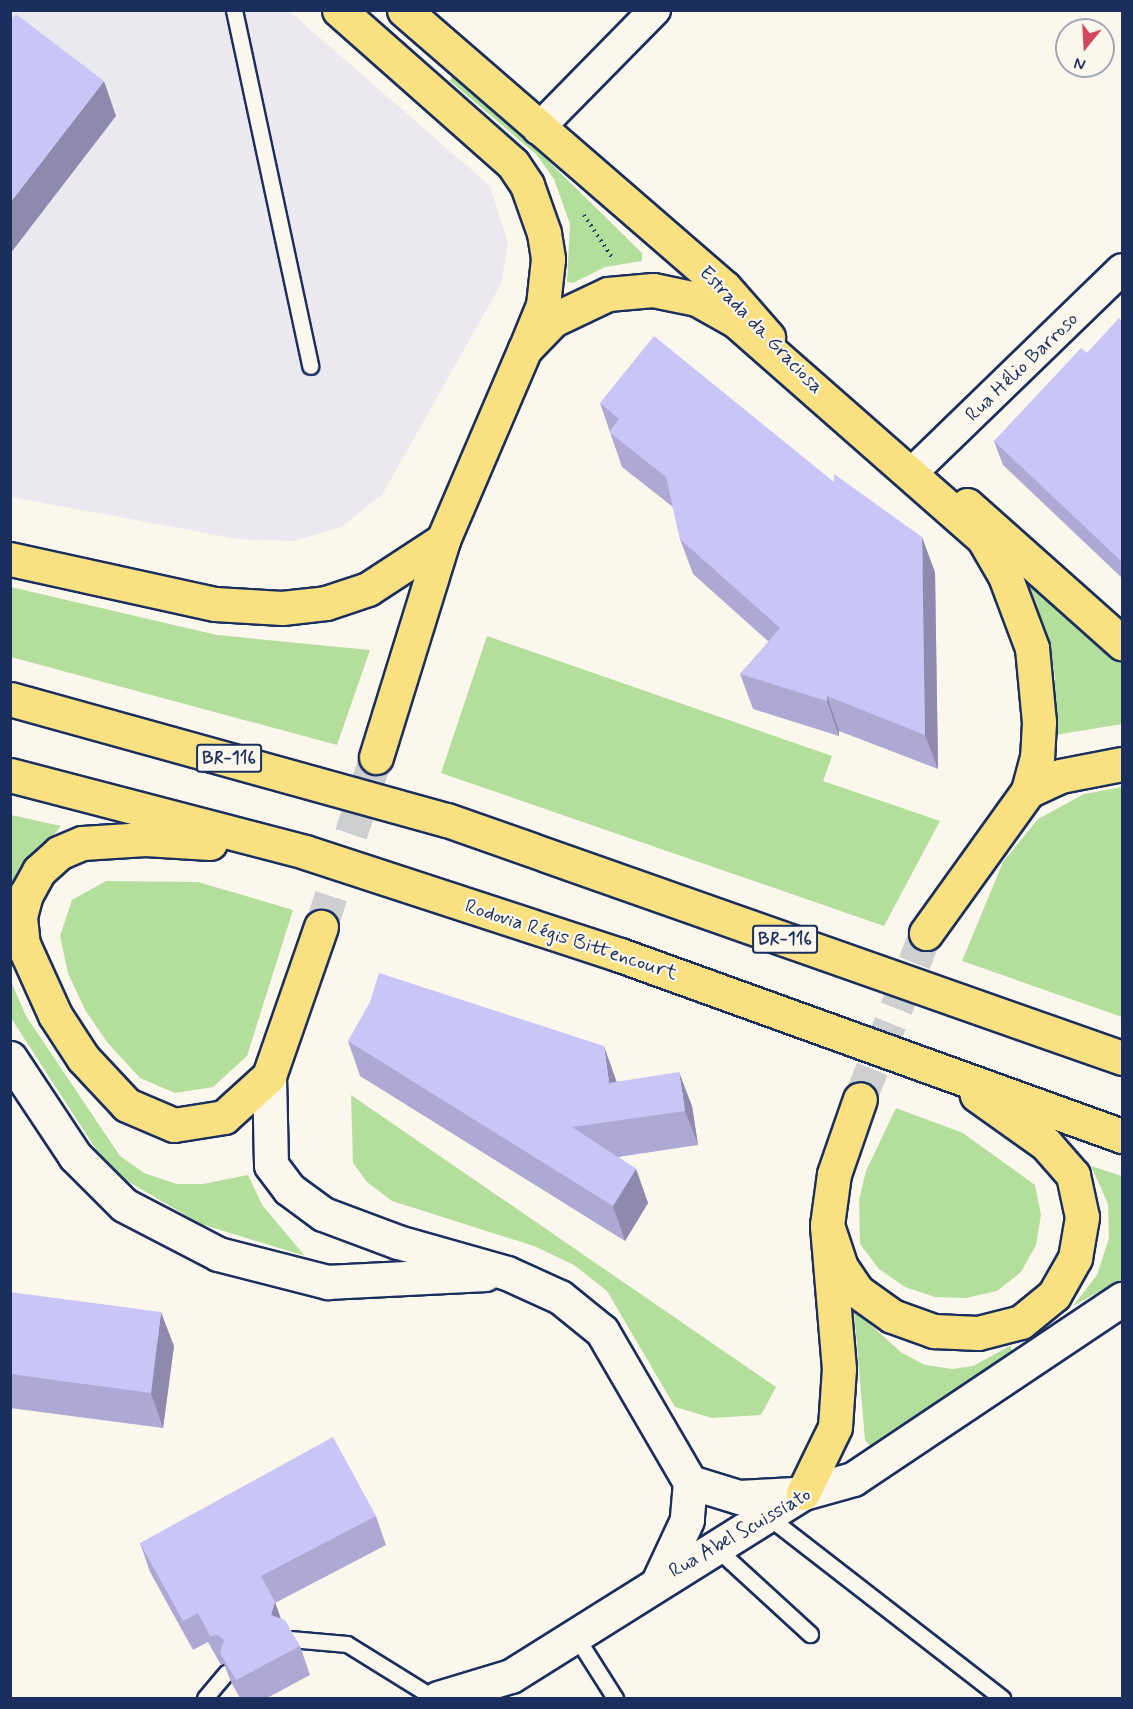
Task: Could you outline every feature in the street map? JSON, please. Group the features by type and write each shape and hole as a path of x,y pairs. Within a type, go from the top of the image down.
{"main road":[{"path":"339,10 513,164 527,185 542,224 548,259 543,305 443,540 376,757"},
{"name":"Estrada da Graciosa","path":"404,10 538,129 724,287 815,390 921,464 1122,643"},
{"path":"525,349 553,320 608,294 653,290 697,299 736,321 983,538 1005,576 1032,648 1040,722 1037,757 1028,791 926,933"},
{"path":"10,559 215,604 282,608 326,603 368,589 443,540"},
{"name":"BR-116","path":"10,699 447,820 1122,1058"},
{"path":"1028,791 1060,776 1122,765"},
{"name":"Rodovia Régis Bittencourt","path":"10,775 305,852 620,955 1122,1136"},
{"path":"269,1076 224,1117 174,1125 127,1106 83,1058 55,1015 23,944 20,917 26,894 39,871 59,853 82,843 146,839 305,852"},
{"path":"321,927 269,1076 271,1165 289,1190 323,1214 398,1242 507,1273 560,1297 602,1331 690,1482 687,1520 659,1580"},
{"path":"10,1058 75,1156 124,1206 218,1254 328,1282 507,1273"},
{"path":"828,1225 841,1267 857,1291 892,1317 934,1331 978,1333 1021,1322 1054,1295 1076,1258 1082,1217 1073,1175 1046,1144 932,1067"},
{"path":"690,1482 739,1497 764,1498 803,1493 835,1427 839,1370 828,1225 834,1174 860,1099"},
{"name":"Rua Abel Scuissiato","path":"436,1698 501,1687 659,1580 803,1493 853,1479 1122,1299"}],"street":[{"path":"538,129 655,10"},
{"name":"Rua Hélio Barroso","path":"921,464 1122,269"}],"lane":[{"path":"234,10 310,366"},
{"path":"766,1515 1002,1698"},
{"path":"715,1546 810,1634"},
{"path":"575,1635 615,1698"},
{"path":"290,1639 347,1644 436,1698"},
{"path":"206,1698 226,1674"}],"path":[{"path":"582,213 614,260 608,294"}],"shaded area":[{"path":"10,11 289,11 490,186 508,243 501,284 382,495 341,527 294,541 238,539 11,497"}],"green space":[{"path":"452,76 537,150 642,253 642,261 605,267 573,283 567,282 570,224 554,179 536,154 450,81"},
{"path":"1029,583 1122,662 1122,724 1055,735 1052,730 1055,678 1050,645 1026,589"},
{"path":"11,587 217,635 370,650 337,745 11,657"},
{"path":"487,636 832,756 823,781 940,821 884,926 441,773"},
{"path":"1122,787 1122,1017 962,961 1003,862 1038,819 1084,794"},
{"path":"11,815 61,826 22,873 11,897"},
{"path":"106,881 198,882 293,910 247,1056 213,1087 175,1093 140,1078 107,1042 85,1010 68,973 60,936 72,900"},
{"path":"10,979 26,1016 120,1156 144,1173 177,1184 203,1184 248,1175 262,1205 305,1256 201,1224 110,1171 11,1018"},
{"path":"351,1095 776,1387 761,1415 712,1418 675,1407 607,1291 574,1265 534,1246 392,1201 367,1182 353,1163"},
{"path":"896,1108 963,1133 1035,1185 1041,1215 1036,1245 1021,1272 997,1291 966,1298 935,1297 905,1287 879,1269 860,1244 859,1200 866,1171"},
{"path":"1091,1166 1122,1176 1122,1279 1073,1306 1097,1275 1109,1238 1108,1204"},
{"path":"854,1310 902,1353 925,1365 952,1369 973,1366 1010,1346 1013,1352 870,1446 865,1440"}],"building":[{"path":"16,14 104,81 10,203 10,22"},
{"path":"1119,318 1122,321 1122,562 994,441 1081,348 1087,353"},
{"path":"654,336 834,482 834,474 922,537 925,735 827,696 827,701 740,674 780,628 680,539 666,477 609,432 619,419 600,403"},
{"path":"379,973 604,1046 609,1083 679,1072 685,1111 572,1127 636,1169 613,1206 348,1041 370,1002"},
{"path":"10,1292 161,1312 151,1393 10,1374"},
{"path":"333,1437 376,1516 261,1576 275,1602 271,1615 285,1620 300,1646 236,1680 220,1653 224,1640 218,1635 210,1636 198,1613 183,1621 140,1543"}],"tunnel":[{"path":"321,927 376,757"},
{"path":"860,1099 926,933"}]}
